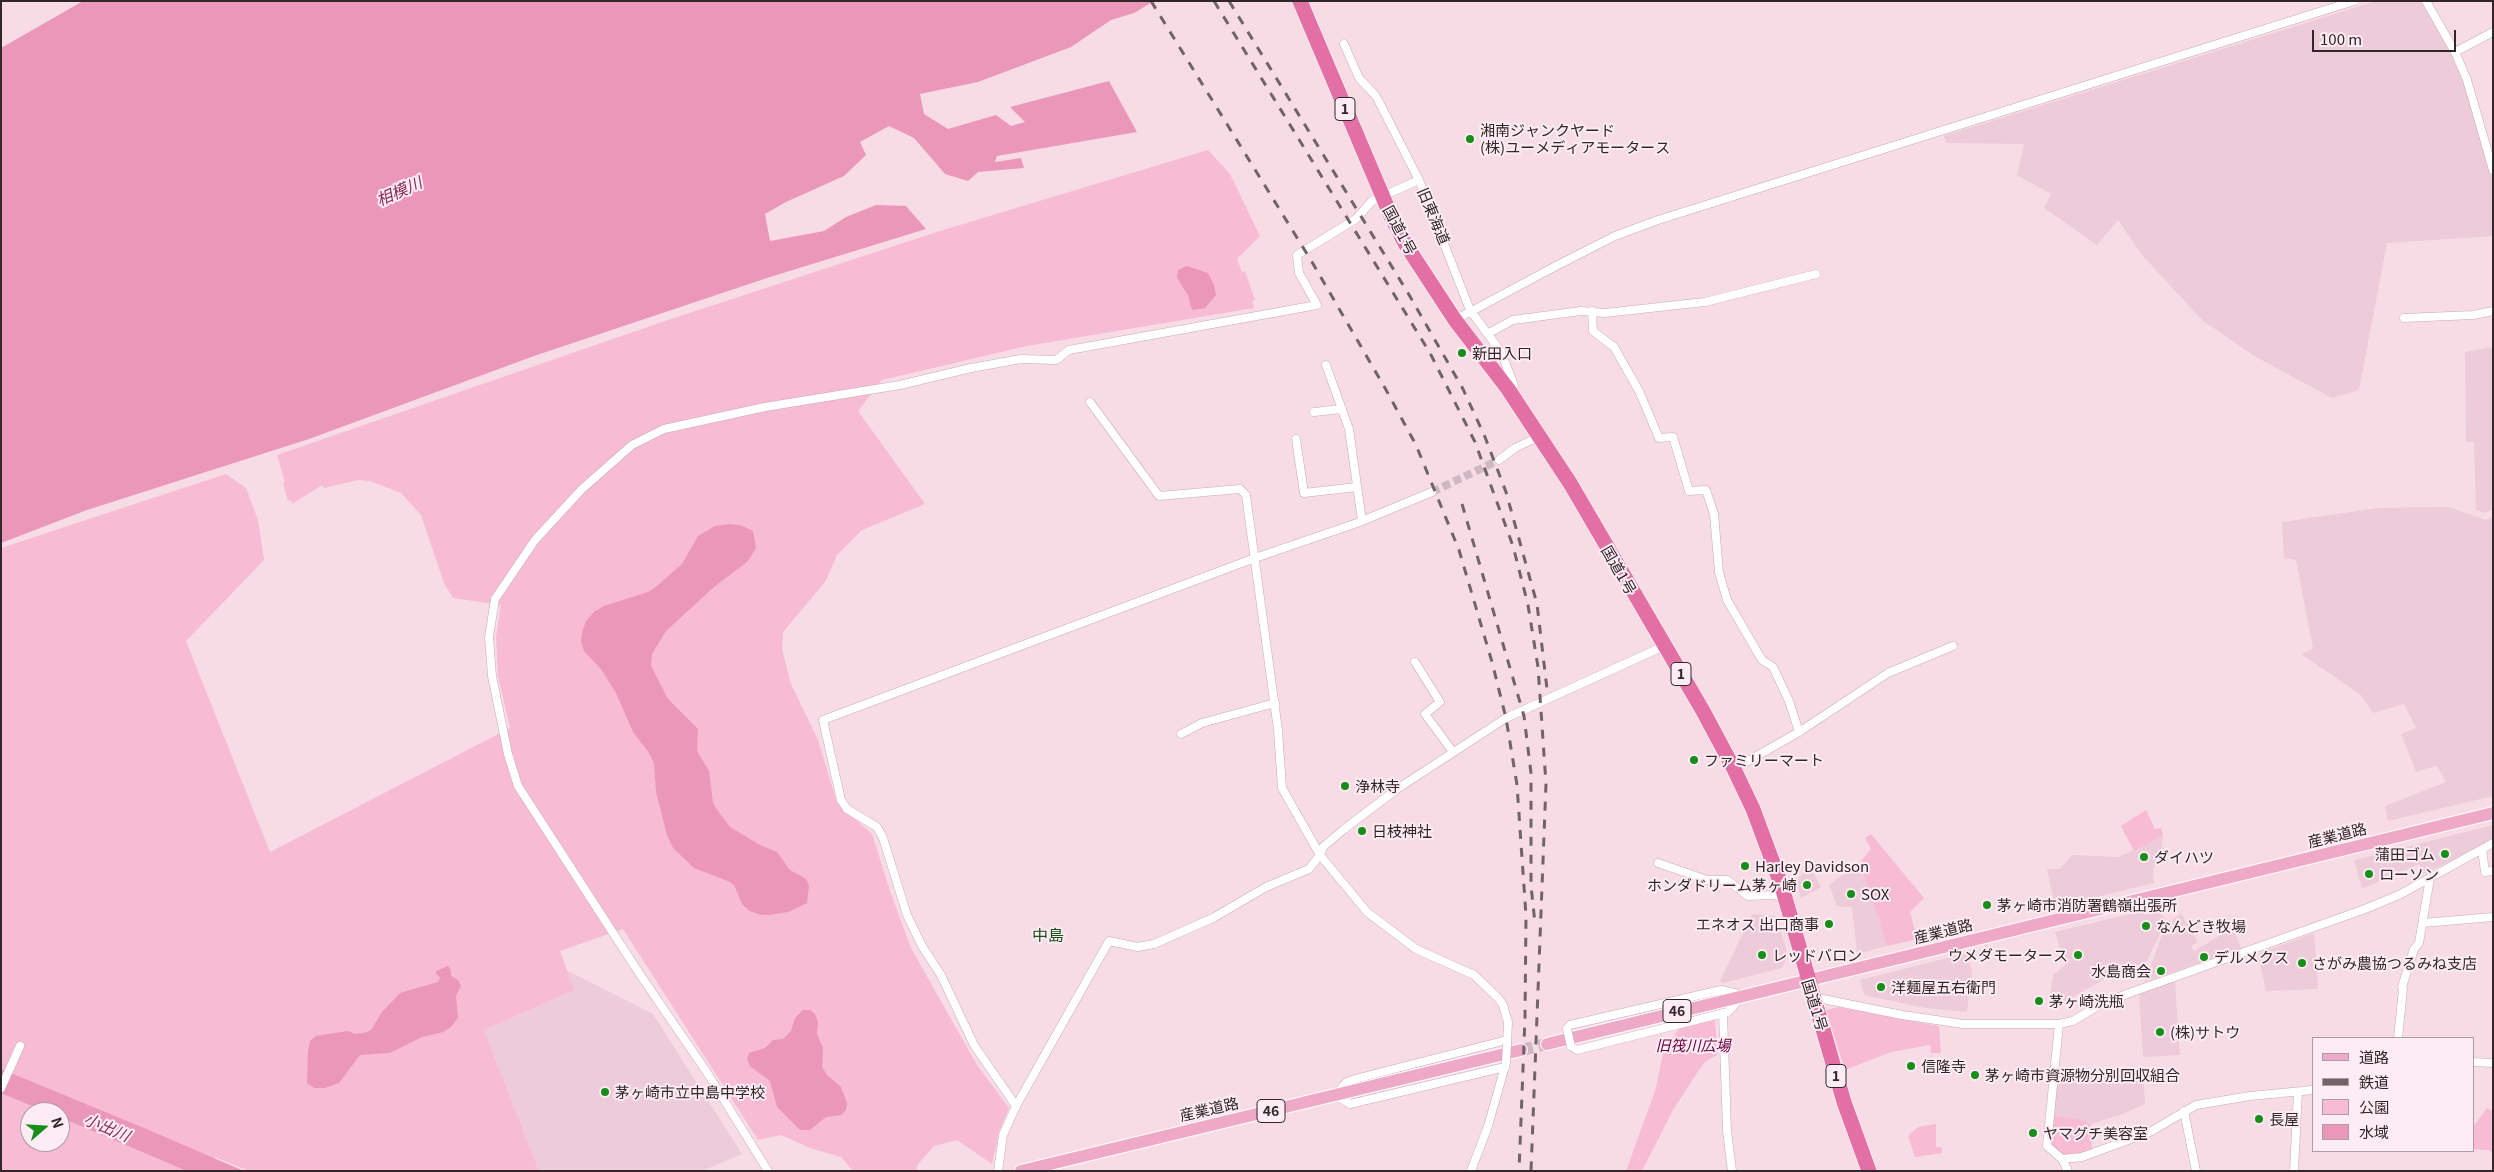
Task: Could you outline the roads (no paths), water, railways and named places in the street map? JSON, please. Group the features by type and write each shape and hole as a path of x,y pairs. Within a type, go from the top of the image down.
{"highway":[{"name":"国道1号","path":"1300,1 1391,216 1406,245 1455,320 1508,389 1570,483 1703,711 1734,769 1760,826 1785,899 1844,1102 1869,1171"}],"main road":[{"name":"産業道路","path":"1547,1044 2493,814"},
{"name":"産業道路","path":"1021,1171 1521,1050"}],"street":[{"path":"1455,320 1470,310 1615,236 1658,220 2354,1"},
{"path":"2426,1 2455,52 2474,98 2493,170"},
{"path":"2455,52 2493,32"},
{"name":"旧東海道","path":"1344,44 1359,78 1376,96 1419,180 1470,310 1489,333 1509,368 1514,385 1508,389"},
{"path":"768,1171 706,1071 639,973 518,786 508,754 492,676 489,637 495,599 535,540 582,489 632,445 664,428 765,407 900,386 979,366 1021,359 1056,360 1069,350 1317,305 1299,273 1297,255 1356,219 1372,200 1419,180"},
{"path":"1489,333 1513,320 1592,311 1605,313 1704,302 1816,274"},
{"path":"1592,311 1593,331 1614,347 1639,391 1659,438 1673,437 1689,491 1706,490 1714,514 1719,572 1727,600 1762,660 1773,667 1789,701 1800,732"},
{"path":"2404,318 2493,311"},
{"path":"1326,365 1349,429 1362,521"},
{"path":"1090,402 1159,496 1240,489 1246,494 1274,703 1282,788 1320,855 1367,912 1416,949 1474,975 1504,1005 1508,1022 1505,1064 1488,1126 1471,1171"},
{"path":"1314,412 1342,409"},
{"path":"1499,460 1515,448 1540,436"},
{"path":"1296,438 1304,494 1357,487"},
{"path":"1016,1106 974,1045 942,975 922,946 907,915 880,833 869,820 847,809 840,800 823,720 1255,558 1362,521 1432,492"},
{"path":"998,1171 1003,1135 1016,1106 1109,941 1138,947 1154,944 1213,918 1266,887 1308,869 1320,855 1323,847 1343,830 1453,752 1506,718 1664,646"},
{"path":"1734,769 1800,732 1888,673 1953,646"},
{"path":"1415,662 1440,702 1424,714 1453,752"},
{"path":"1182,734 1202,723 1274,703"},
{"path":"1813,997 1902,1015 1963,1024 2059,1024 2073,1021 2101,1004 2399,894 2493,843"},
{"path":"2482,849 2485,872 2493,871"},
{"path":"1658,864 1707,880 1727,880 1748,896 1774,895 1785,899"},
{"path":"2398,1037 2404,989 2402,987 2414,949 2419,943 2430,878"},
{"path":"2423,923 2493,917"},
{"path":"1720,990 1743,995 1728,1012 1577,1050 1571,1046 1567,1029 1570,1025 1720,990"},
{"path":"1723,1013 1727,1131 1732,1171"},
{"path":"2059,1024 2047,1146 2062,1159 2068,1171"},
{"path":"1505,1064 1350,1104 1335,1095 1347,1082 1355,1079 1507,1042"},
{"path":"1,1088 20,1046"},
{"path":"2474,1062 2493,1063"},
{"path":"2062,1159 2082,1157 2142,1136 2161,1127 2184,1111 2210,1101 2312,1090"},
{"path":"2294,1171 2298,1092"},
{"path":"2184,1111 2196,1171"}],"water":[{"name":"相模川","path":"83,1 1154,1 1134,13 1111,20 1071,47 978,82 920,94 924,114 948,129 996,115 1011,126 1025,122 1010,107 1109,81 1137,132 997,156 995,162 1021,158 1024,168 978,172 968,181 945,174 914,138 889,126 860,142 866,155 844,176 786,202 765,214 770,241 824,231 846,217 876,205 906,206 926,229 770,277 534,356 309,439 87,510 1,543 1,48"},
{"path":"1187,266 1208,273 1214,285 1216,295 1205,308 1193,310 1188,295 1177,277 1178,270"},
{"path":"740,525 753,531 756,548 748,561 714,587 666,631 652,654 651,666 668,699 698,729 697,751 709,771 713,803 720,814 730,827 760,845 777,852 790,870 806,879 809,886 807,903 788,912 769,915 761,915 750,911 742,904 734,885 694,868 673,848 667,835 656,792 654,763 633,732 616,693 601,669 584,651 581,642 586,621 594,612 604,606 648,592 682,564 698,536 715,526"},
{"path":"448,966 451,970 451,976 458,980 461,986 456,996 458,1018 451,1027 443,1032 422,1037 390,1053 360,1055 339,1083 325,1088 314,1088 307,1083 308,1051 310,1041 316,1036 348,1031 355,1034 371,1030 382,1012 400,993 438,982 440,977 436,974 436,971"},
{"path":"803,1010 810,1010 815,1014 818,1022 817,1034 823,1048 822,1067 827,1075 841,1087 847,1103 846,1110 841,1115 826,1117 810,1130 800,1130 777,1107 770,1081 750,1066 747,1059 749,1053 765,1048 773,1040 783,1039 791,1031 795,1018"},
{"name":"小出川","path":"1,1069 244,1171 187,1171 70,1121 70,1102 23,1102 1,1093"}],"tunnel":[{"path":"1432,492 1499,460"},
{"path":"1521,1050 1547,1044"}],"railway":[{"path":"1151,1 1312,262 1385,388 1416,445 1459,550 1492,662 1506,718 1517,785 1526,916 1525,1018 1519,1171"},
{"path":"1214,1 1430,353 1475,442 1513,546 1528,605 1538,667 1546,784 1531,1171"},
{"path":"1229,1 1408,293 1463,389 1485,437 1506,492 1537,604 1547,689"},
{"path":"1462,504 1524,716 1531,773 1531,886 1535,923"}],"place":[{"name":"湘南ジャンクヤード (株)ユーメディアモータース","path":"1470,139"},
{"name":"新田入口","path":"1462,353"},
{"name":"ファミリーマート","path":"1694,760"},
{"name":"浄林寺","path":"1345,786"},
{"name":"日枝神社","path":"1362,831"},
{"name":"蒲田ゴム","path":"2445,854"},
{"name":"ダイハツ","path":"2144,857"},
{"name":"Harley Davidson","path":"1745,866"},
{"name":"ローソン","path":"2369,874"},
{"name":"ホンダドリーム茅ヶ崎","path":"1807,885"},
{"name":"SOX","path":"1851,894"},
{"name":"茅ヶ崎市消防署鶴嶺出張所","path":"1987,905"},
{"name":"エネオス 出口商事","path":"1829,924"},
{"name":"なんどき牧場","path":"2146,926"},
{"name":"レッドバロン","path":"1762,955"},
{"name":"ウメダモータース","path":"2078,955"},
{"name":"デルメクス","path":"2204,957"},
{"name":"さがみ農協つるみね支店","path":"2302,963"},
{"name":"水島商会","path":"2161,971"},
{"name":"洋麺屋五右衛門","path":"1881,987"},
{"name":"茅ヶ崎洗瓶","path":"2039,1001"},
{"name":"(株)サトウ","path":"2160,1032"},
{"name":"信隆寺","path":"1911,1066"},
{"name":"茅ヶ崎市資源物分別回収組合","path":"1975,1075"},
{"name":"茅ヶ崎市立中島中学校","path":"605,1092"},
{"name":"長屋","path":"2259,1119"},
{"name":"ヤマグチ美容室","path":"2033,1133"}],"district":[{"name":"中島","path":"1048,935"}],"park label":[{"name":"旧筏川広場","path":"1693,1045"}]}
